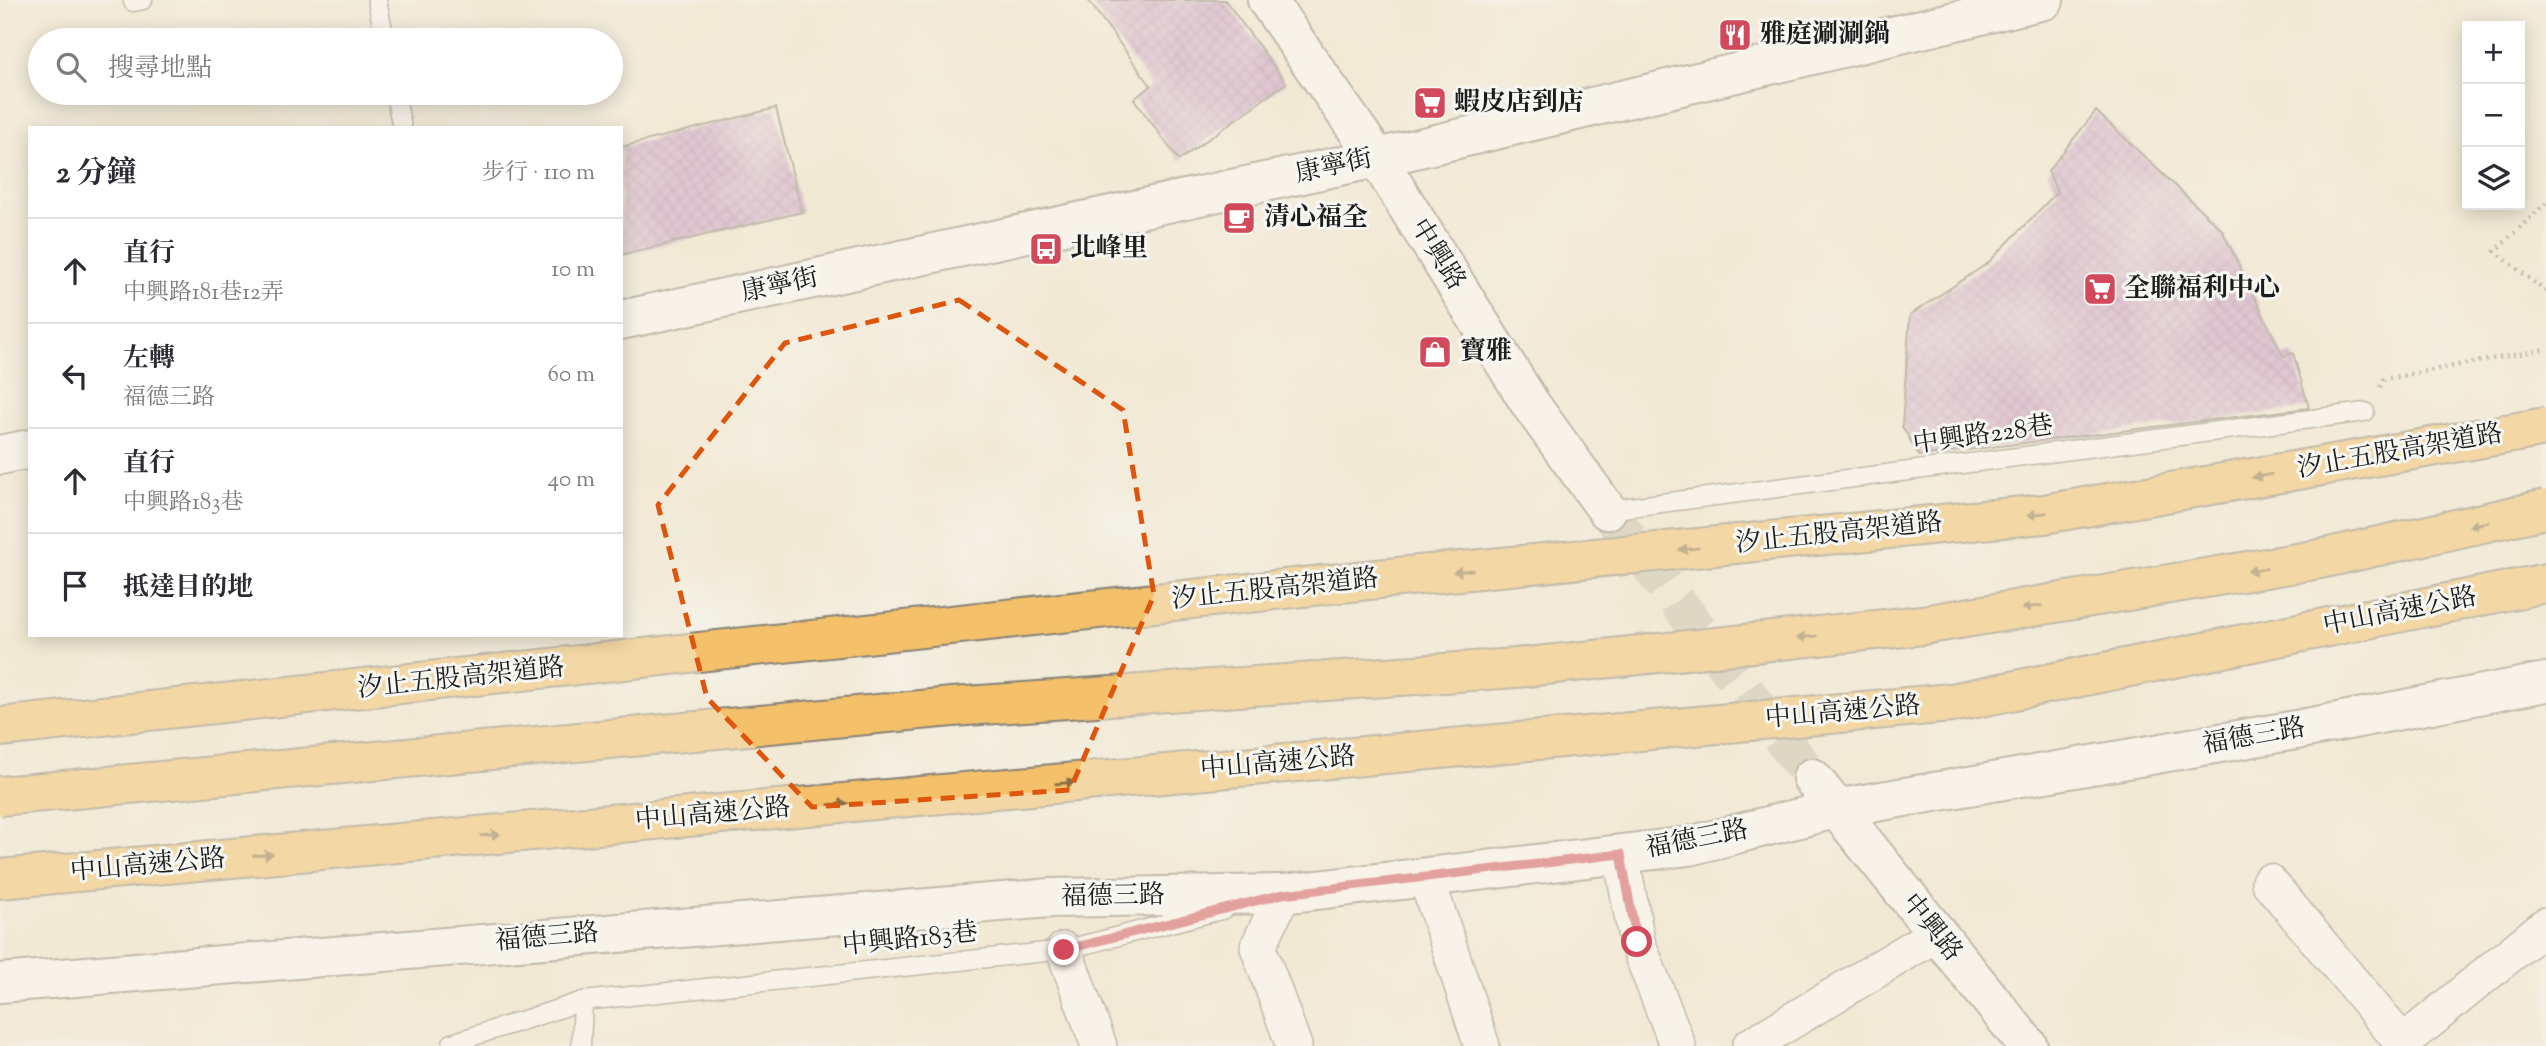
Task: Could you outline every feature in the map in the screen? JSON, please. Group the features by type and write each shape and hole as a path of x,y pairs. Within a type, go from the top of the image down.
{"highway":[{"name":"汐止五股高架道路","path":"0,727 1378,579 2044,514 2546,427"},
{"path":"0,796 952,707 1516,668 1923,625 2320,559 2546,509"},
{"name":"中山高速公路","path":"0,879 1951,703 2546,583"}],"street":[{"name":"中興路","path":"1268,0 1377,158 1531,405 1607,510"},
{"name":"康寧街","path":"623,320 1377,158 2044,0"},
{"path":"0,455 28,449"},
{"name":"福德三路","path":"0,983 1051,898 1283,894 1689,846 1835,809 2296,730 2546,682"},
{"name":"中興路","path":"1812,778 2028,1046"},
{"path":"1621,854 1637,942 1678,1046"},
{"path":"1426,877 1482,1046"},
{"path":"2269,882 2402,1045 2546,925"},
{"path":"1283,894 1258,947 1294,1046"},
{"path":"1751,1046 1936,934"},
{"path":"1064,950 1099,1046"}],"lane":[{"path":"377,0 383,28"},
{"path":"397,105 402,126"},
{"name":"中興路228巷","path":"1607,510 2365,412"},
{"name":"中興路183巷","path":"452,1043 583,1001 1064,950 1283,894"},
{"path":"581,1046 583,1001"}],"path":[{"path":"2546,203 2495,251 2546,292"},
{"path":"2365,412 2384,379 2546,349"}],"highlighted area":[{"path":"959,300 1123,410 1154,595 1070,790 812,807 707,698 658,505 785,343"}],"building":[{"path":"1088,0 1225,0 1286,83 1179,160 1134,99 1151,86"},
{"path":"776,108 802,212 623,255 623,146"},
{"name":"全聯福利中心","path":"2096,111 2222,230 2283,356 2293,353 2309,408 1919,456 1902,426 1910,315 1988,263 2057,192 2048,171"}],"tunnel":[{"path":"1607,510 1812,778"}],"place":[{"name":"雅庭涮涮鍋","path":"1735,35"},
{"name":"蝦皮店到店","path":"1430,103"},
{"name":"清心福全","path":"1239,218"},
{"name":"北峰里","path":"1046,249"},
{"name":"全聯福利中心","path":"2100,289"},
{"name":"寶雅","path":"1435,352"}],"route":[{"path":"1064,950 1283,894 1621,854 1637,942"}]}
